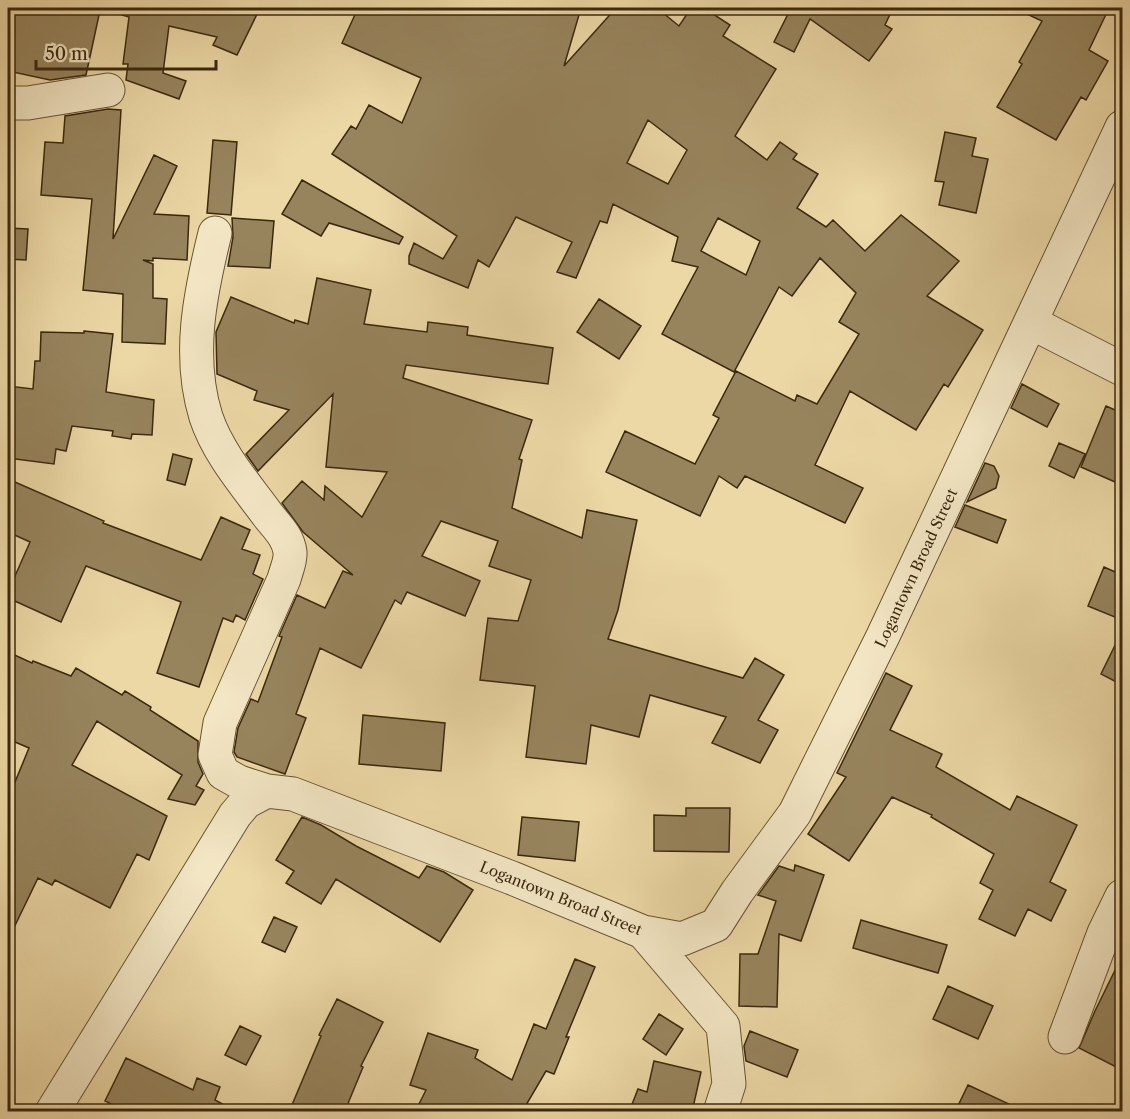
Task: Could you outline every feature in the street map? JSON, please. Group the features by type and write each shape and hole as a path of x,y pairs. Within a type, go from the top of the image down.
{"street":[{"path":"8,103 28,103 108,90"},
{"name":"Logantown Broad Street","path":"214,233 202,284 196,331 198,379 207,418 219,448 284,535 290,554 284,579 220,723 215,754 223,773 239,783 267,791 293,794 512,878 643,932 682,939 716,925 737,892 795,813 883,636 1032,323 1122,127"},
{"path":"1032,323 1122,369"},
{"path":"52,1112 235,815 246,802 267,791"},
{"path":"1065,1037 1104,933 1122,896"},
{"path":"643,932 723,1026 729,1084 720,1112"}],"building":[{"path":"14,8 71,8 99,15 86,75 50,80 8,71 8,24"},
{"path":"123,8 260,8 237,55 213,45 217,37 169,26 163,73 186,81 179,99 126,80 128,64 123,64 129,17 122,15"},
{"path":"358,8 581,8 564,66 616,8 657,8 679,26 691,8 704,8 730,25 723,36 776,69 735,136 767,160 780,142 797,154 793,159 818,174 797,208 826,227 833,220 865,251 901,215 959,261 927,296 983,330 948,387 944,384 916,430 850,391 815,465 863,488 845,523 745,476 737,488 719,476 700,516 606,472 625,431 695,464 719,418 713,415 736,371 795,401 797,395 817,404 859,334 839,322 856,293 820,258 792,296 779,287 734,372 662,334 698,267 672,261 678,237 613,204 607,223 600,221 576,278 557,272 572,242 516,217 489,267 478,260 468,288 409,264 409,256 414,243 443,259 457,236 332,154 351,126 356,129 369,105 402,123 421,78 342,43","holes":["648,120 687,150 668,184 627,163","718,218 760,241 746,275 701,251"]},
{"path":"791,8 893,8 885,25 892,29 869,61 810,19 794,52 774,42"},
{"path":"1014,8 1109,8 1089,50 1108,61 1086,100 1081,97 1056,140 997,107 1022,64 1019,62 1042,21"},
{"path":"108,109 121,110 113,239 154,155 177,166 154,214 189,216 187,260 153,258 153,261 143,260 153,264 153,298 167,299 165,344 122,342 123,294 83,290 92,199 41,195 45,142 63,143 65,116"},
{"path":"945,132 976,138 972,156 988,159 976,213 939,205 944,182 935,181"},
{"path":"213,140 237,142 231,215 207,213"},
{"path":"302,180 403,237 399,244 329,223 321,236 282,214"},
{"path":"232,218 274,221 270,268 228,266 233,237"},
{"path":"8,228 28,229 26,260 8,259"},
{"path":"317,278 371,290 364,324 427,332 428,322 468,327 467,335 553,348 548,384 406,365 403,378 532,420 519,459 522,460 512,508 582,538 587,510 637,520 618,610 608,639 743,678 755,658 784,675 758,720 778,730 760,763 712,743 726,717 650,695 639,737 591,725 586,764 526,757 535,686 480,680 488,618 518,621 531,580 489,566 498,541 441,521 422,556 480,581 465,616 407,592 401,604 395,600 361,668 320,648 296,714 306,718 285,774 237,757 234,752 238,728 251,699 258,702 282,637 279,636 297,595 325,608 343,571 353,575 303,532 282,503 302,481 324,500 325,486 362,517 387,472 326,467 333,394 258,471 246,454 289,410 254,400 257,391 217,374 216,332 231,297 294,323 295,320 308,324"},
{"path":"599,299 641,326 619,359 577,332"},
{"path":"84,331 113,334 106,392 154,400 152,435 132,434 131,439 112,436 113,431 72,426 66,451 56,449 54,464 8,458 8,386 33,389 35,361 40,361 41,332 84,333"},
{"path":"1022,384 1059,404 1047,427 1011,408"},
{"path":"1106,406 1122,413 1122,485 1081,467"},
{"path":"1059,443 1085,454 1074,478 1049,466"},
{"path":"173,454 192,459 185,485 167,480"},
{"path":"985,463 994,466 999,476 996,488 967,502"},
{"path":"8,479 104,521 103,523 201,560 221,517 250,530 242,549 260,555 253,574 263,579 245,620 236,615 233,622 223,618 199,687 157,673 181,602 86,566 61,622 8,598 8,592 30,542 8,532"},
{"path":"965,505 1006,520 997,543 955,527"},
{"path":"1104,567 1122,575 1122,620 1088,606"},
{"path":"1122,631 1122,685 1101,674"},
{"path":"8,652 71,676 76,668 122,695 125,691 151,707 150,710 198,741 198,762 203,774 196,786 204,790 195,805 168,799 182,775 97,721 72,765 167,816 149,860 137,854 110,908 55,880 52,885 38,878 8,940 8,799 29,748 8,739"},
{"path":"886,673 912,686 890,730 942,754 936,767 1010,810 1017,796 1077,825 1050,882 1066,890 1051,921 1028,909 1015,936 979,919 993,890 980,883 994,854 931,817 932,815 892,797 849,861 808,834 846,777 837,773"},
{"path":"363,715 445,723 441,771 359,764"},
{"path":"686,808 730,808 729,852 654,851 654,815 686,816"},
{"path":"302,817 419,878 427,866 444,872 473,890 440,942 336,879 321,904 286,883 294,871 276,860"},
{"path":"522,817 579,822 575,861 518,855"},
{"path":"795,865 824,875 801,941 779,934 777,1007 739,1006 740,954 758,954 776,901 758,895 779,866 794,871"},
{"path":"274,917 297,927 285,952 262,942"},
{"path":"861,920 947,945 938,973 853,948"},
{"path":"1122,956 1122,1070 1079,1048"},
{"path":"575,959 595,967 566,1037 569,1037 554,1074 546,1071 522,1112 415,1112 426,1090 410,1085 428,1033 478,1050 475,1058 512,1080 534,1024 546,1029"},
{"path":"948,986 993,1006 978,1039 933,1019"},
{"path":"337,999 383,1022 361,1066 363,1067 345,1112 289,1112 321,1036 319,1035"},
{"path":"659,1014 683,1029 666,1055 643,1039"},
{"path":"240,1026 261,1036 246,1065 225,1055"},
{"path":"750,1031 798,1050 787,1077 746,1061 744,1046"},
{"path":"126,1058 193,1090 197,1078 220,1087 215,1100 237,1112 127,1112 105,1101"},
{"path":"654,1061 701,1072 692,1112 629,1112 638,1089 647,1092"},
{"path":"968,1085 1026,1112 955,1112"}]}
